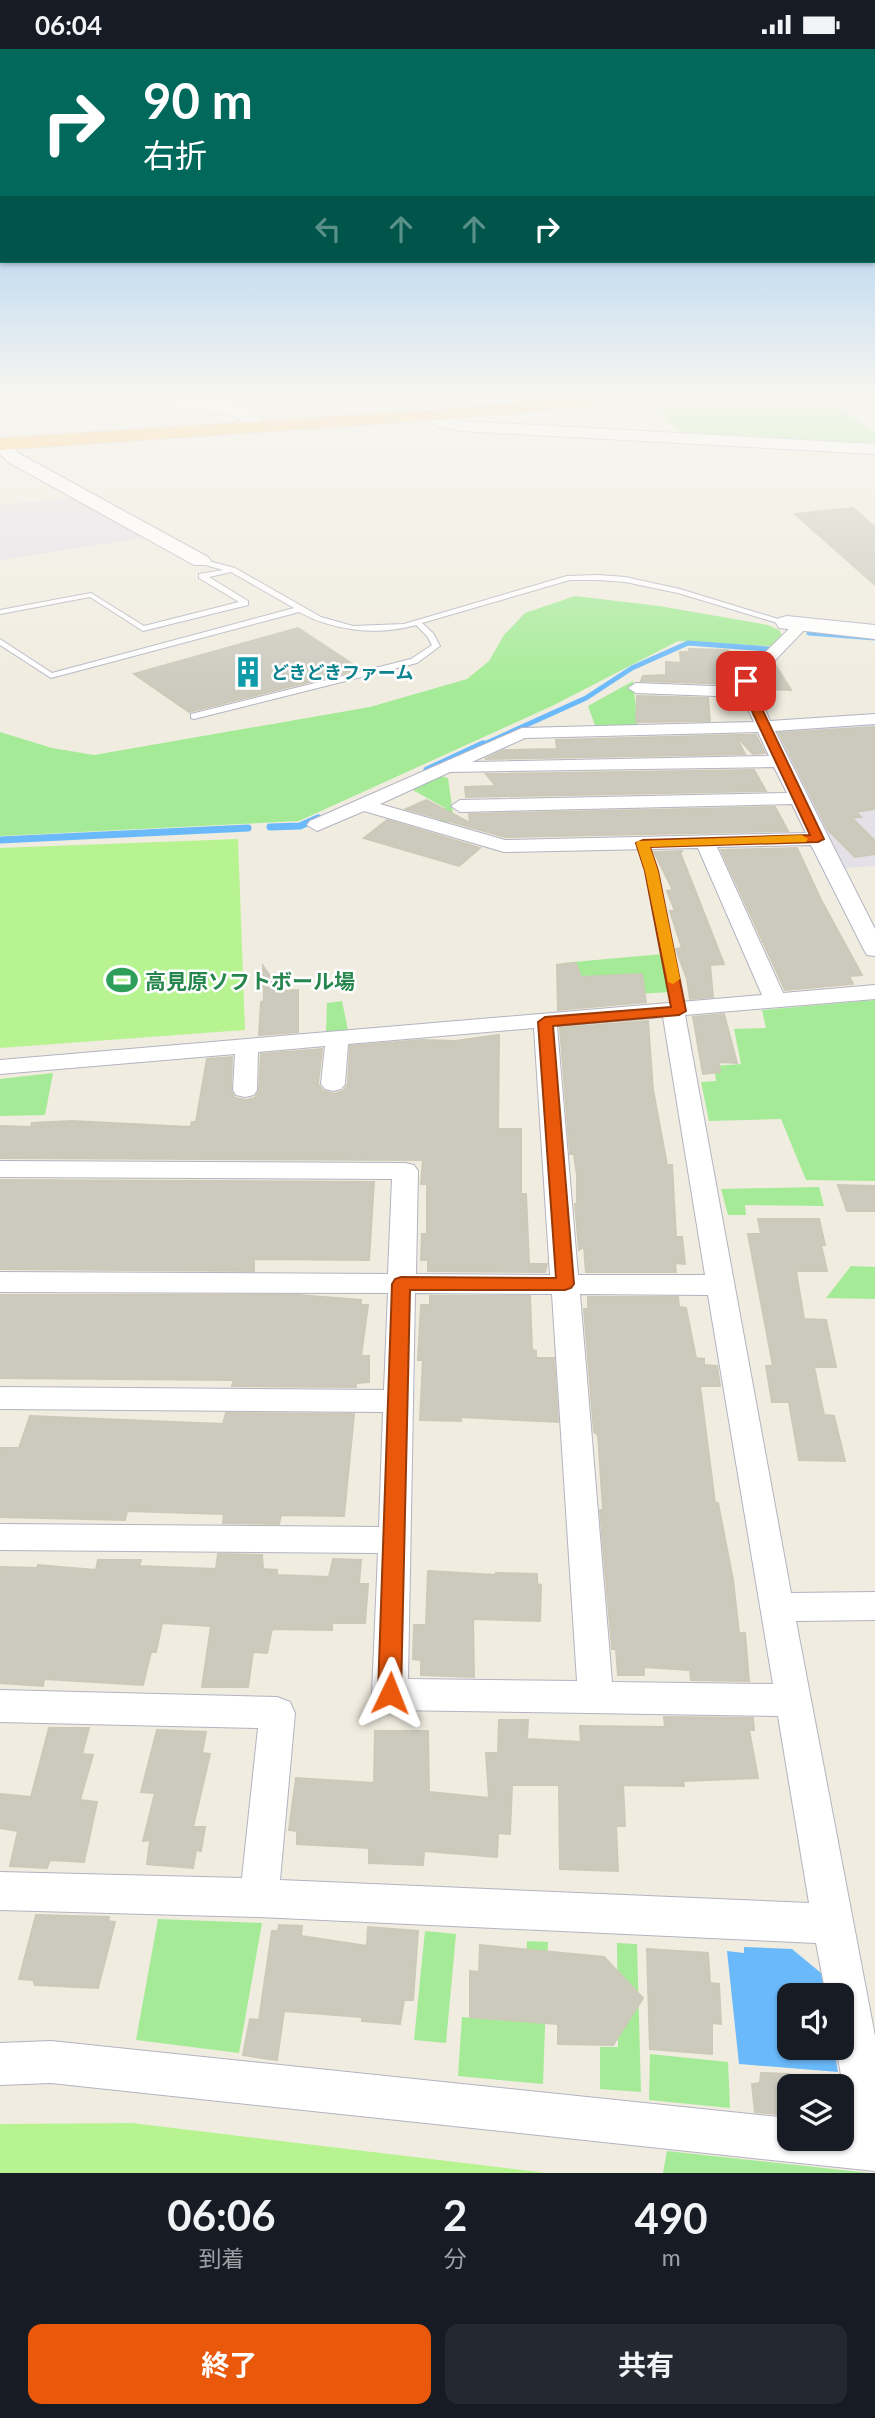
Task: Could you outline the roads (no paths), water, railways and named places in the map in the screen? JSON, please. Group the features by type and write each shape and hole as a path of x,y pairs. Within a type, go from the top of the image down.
{"main road":[{"path":"80,494 201,561"},
{"path":"794,624 875,632"}],"street":[{"path":"794,624 746,681 748,692 818,839 875,950"},
{"path":"636,688 748,692"},
{"path":"456,783 522,733 765,726 875,719"},
{"path":"317,825 363,804 456,783 780,761"},
{"path":"456,783 799,798"},
{"path":"456,783 464,835"},
{"path":"363,804 493,844 514,847 818,839"},
{"path":"705,842 776,1002"},
{"path":"0,1067 875,992"},
{"path":"676,1011 832,1924 875,2141"},
{"path":"545,1022 596,1697"},
{"path":"333,1084 337,1038"},
{"path":"245,1090 247,1046"},
{"path":"0,1169 405,1171 390,1693 795,1700"},
{"path":"0,1282 721,1285"},
{"path":"0,1398 397,1401"},
{"path":"0,1537 394,1540"},
{"path":"778,1607 875,1606"},
{"path":"0,1706 277,1713 260,1898"},
{"path":"0,1891 260,1898 832,1924"},
{"path":"0,2064 51,2062 875,2149"}],"lane":[{"path":"201,561 232,570 318,619 353,628 404,626 570,578 593,576 628,579 794,624"},
{"path":"0,613 91,595 143,629 245,603 202,576 232,570"},
{"path":"0,641 51,677 300,609"},
{"path":"194,716 414,661 436,646 430,635 417,622"},
{"path":"643,843 651,871 676,1011"}],"water":[{"path":"744,1947 792,1949 821,1973 823,1983 777,1983 777,2060 836,2060 838,2072 739,2064 727,1951 744,1953"}],"waterway":[{"path":"809,633 875,638"},
{"path":"480,746 586,698 632,668 688,643 769,649"},
{"path":"427,770 483,744"},
{"path":"270,827 300,826 318,818"},
{"path":"0,840 248,828"}],"place":[{"name":"どきどきファーム","path":"248,672"},
{"name":"高見原ソフトボール場","path":"122,980"}]}
